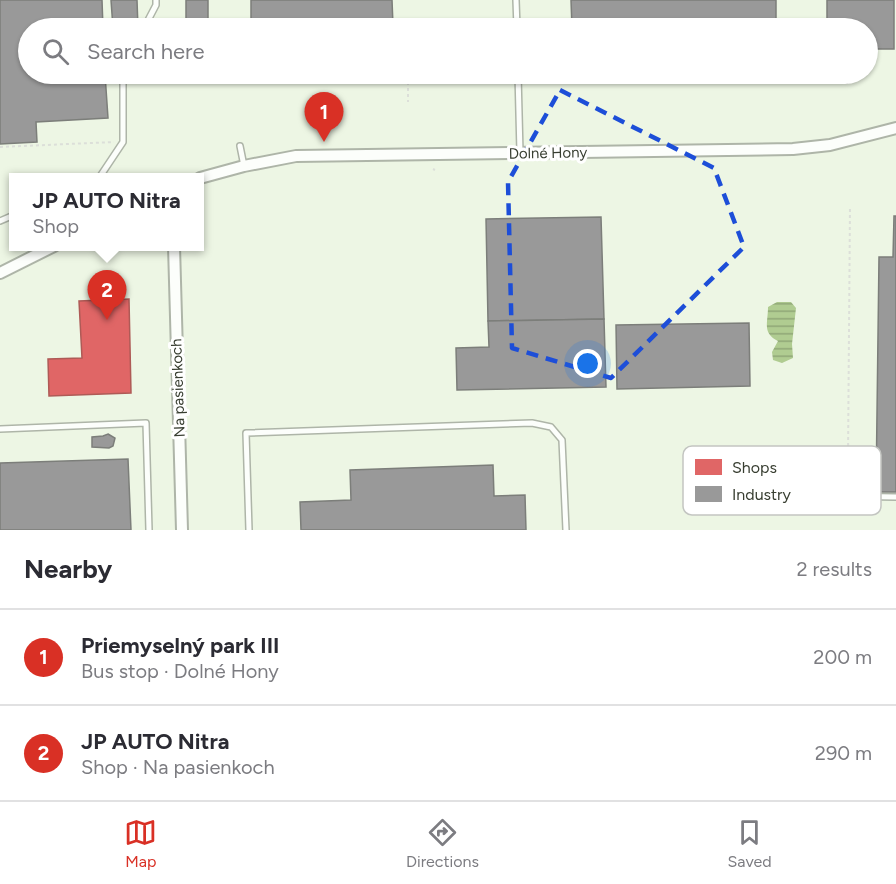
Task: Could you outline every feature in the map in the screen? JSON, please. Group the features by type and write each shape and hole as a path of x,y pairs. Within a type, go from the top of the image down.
{"street":[{"name":"Dolné Hony","path":"204,177 296,156 793,149 830,145 896,128"},
{"path":"0,273 44,251"},
{"name":"Na pasienkoch","path":"174,251 182,530"}],"lane":[{"path":"149,18 156,0"},
{"path":"516,0 517,18"},
{"path":"102,173 123,142 123,84"},
{"path":"518,84 520,153"},
{"path":"240,146 244,166"},
{"path":"0,429 146,423 149,530"},
{"path":"249,530 246,433 532,423 551,427 562,440 566,530"},
{"path":"881,496 896,496"}],"path":[{"path":"408,84 408,102"},
{"path":"0,147 123,142"},
{"path":"848,446 850,206"}],"highlighted area":[{"path":"560,90 714,168 744,247 611,378 512,348 508,182"}],"shaded area":[{"path":"777,302 791,302 796,308 792,344 793,358 782,363 773,360 772,352 778,341 770,335 767,327 768,307"}],"building: Shops":[{"path":"129,299 131,393 49,396 48,359 82,358 79,301"}],"building: Industry":[{"path":"0,0 102,0 103,18 18,18 18,84 106,84 108,118 36,122 37,142 0,144"},
{"path":"111,0 137,0 138,18 112,18"},
{"path":"186,0 208,0 208,18 186,18"},
{"path":"251,0 392,0 393,18 251,18"},
{"path":"571,0 776,0 776,18 572,18"},
{"path":"827,0 894,0 894,49 878,49 878,18 827,18"},
{"path":"894,216 896,216 896,492 881,492 881,446 877,446 879,257 893,257"},
{"path":"601,217 604,319 488,321 486,219"},
{"path":"604,319 606,387 457,390 456,348 489,347 488,321"},
{"path":"749,323 750,386 617,389 616,325"},
{"path":"108,434 115,438 113,446 109,448 92,447 92,437"},
{"path":"128,459 131,530 0,530 0,463"},
{"path":"493,465 494,496 525,495 526,530 301,530 300,502 351,500 350,470"}],"place":[{"name":"Priemyselný park III","path":"324,142"},
{"name":"JP AUTO Nitra","path":"107,320"}]}
